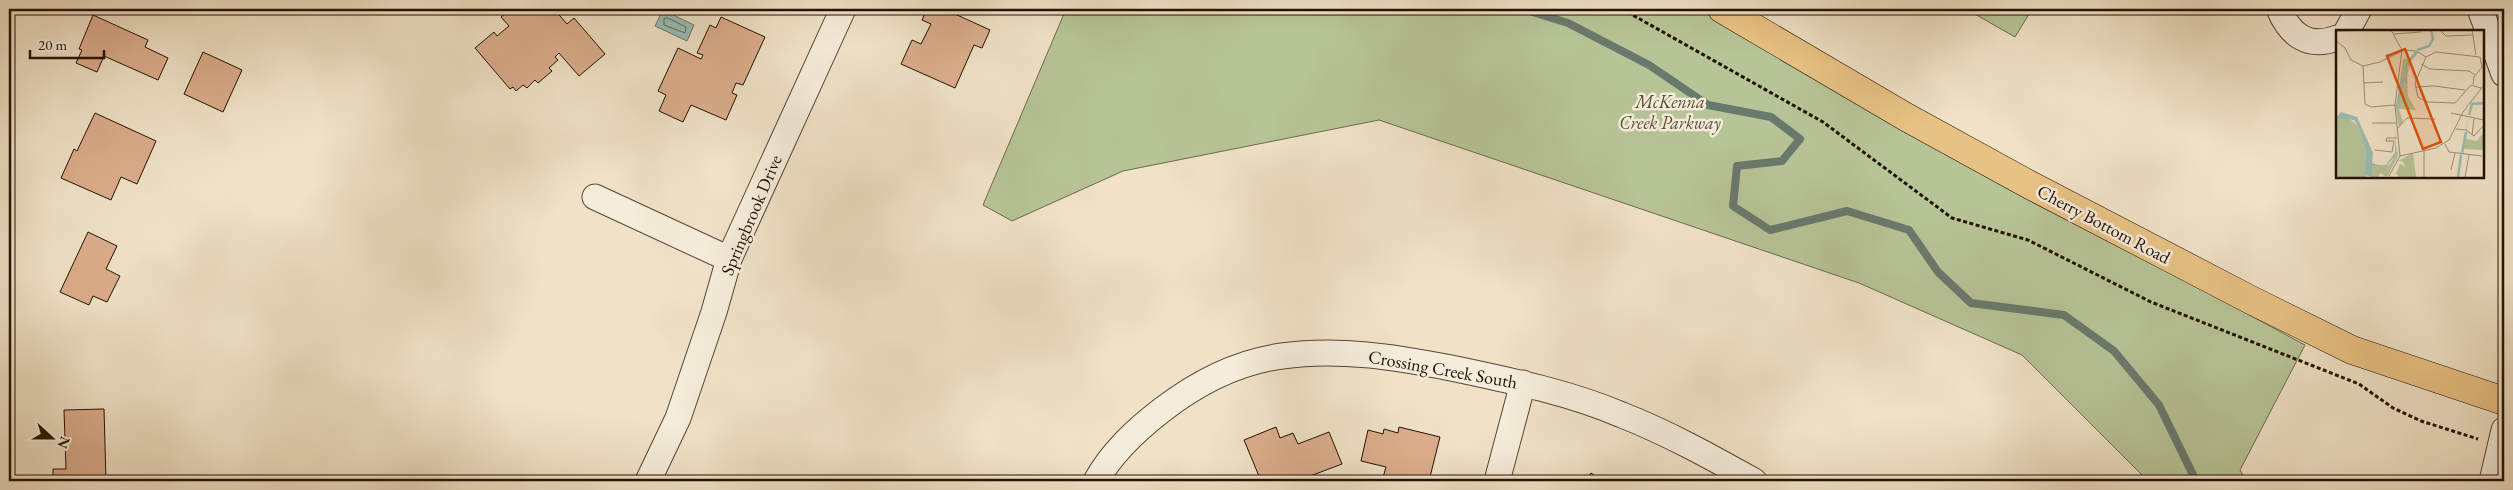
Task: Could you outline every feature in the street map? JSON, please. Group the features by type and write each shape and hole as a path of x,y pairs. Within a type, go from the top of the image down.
{"main road":[{"name":"Cherry Bottom Road","path":"1722,9 1922,126 2161,254 2259,304 2352,350 2504,401"}],"street":[{"name":"Springbrook Drive","path":"648,481 678,418 714,312 729,259 843,9"},
{"path":"2279,9 2287,26 2299,37 2321,42 2336,38"},
{"path":"2348,30 2359,9"},
{"path":"2480,9 2504,74"},
{"path":"595,198 729,259"},
{"name":"Crossing Creek South","path":"1096,481 1134,432 1186,392 1224,371 1280,356 1332,352 1407,359 1523,383 1622,414 1699,450 1754,481"},
{"path":"1497,481 1523,383"},
{"path":"2492,481 2504,430"}],"path":[{"path":"1622,9 1823,122 1952,218 2028,240 2151,302 2359,384 2393,408 2422,421 2481,440"}],"green space":[{"name":"McKenna Creek Parkway","path":"1066,9 1699,9 1941,149 2305,345 2240,470 2246,481 2148,481 2022,355 1859,283 1379,120 1123,171 1012,221 983,205"},
{"path":"1966,9 2032,9 2015,37"}],"water":[{"path":"663,10 694,25 687,41 655,26"}],"building":[{"path":"510,9 554,9 567,24 574,18 605,54 579,76 559,53 555,57 558,60 549,68 552,71 538,83 535,80 527,88 523,85 516,91 513,87 510,89 475,48 494,32 497,36 509,26 501,17"},
{"path":"927,9 944,9 990,30 982,48 974,45 955,88 901,64 912,40 921,44 931,24 922,20"},
{"path":"93,15 148,40 145,47 168,58 158,80 104,56 97,72 76,63 82,50 79,49"},
{"path":"721,17 765,37 743,85 736,83 732,93 737,95 726,120 691,105 683,122 659,111 666,95 658,91 678,48 701,59 703,55 697,53 710,25 716,28"},
{"path":"203,52 242,70 223,112 184,94"},
{"path":"95,113 156,141 137,184 121,177 111,200 61,178 74,149 77,151"},
{"path":"88,232 117,246 106,269 120,276 107,302 93,296 89,305 60,292"},
{"path":"104,409 106,481 53,481 53,469 66,469 64,410"},
{"path":"1276,427 1280,438 1293,433 1298,444 1329,432 1342,464 1297,481 1261,481 1244,440"},
{"path":"1399,427 1440,437 1429,481 1382,481 1386,467 1361,461 1368,430 1383,434 1384,429 1398,433"},
{"path":"1591,473 1603,481 1585,481"}],"waterway":[{"path":"1523,9 1568,23 1649,65 1708,105 1771,117 1800,139 1782,161 1737,166 1733,206 1770,230 1847,211 1909,230 1938,272 1971,303 2064,315 2114,351 2159,405 2196,481"}]}
